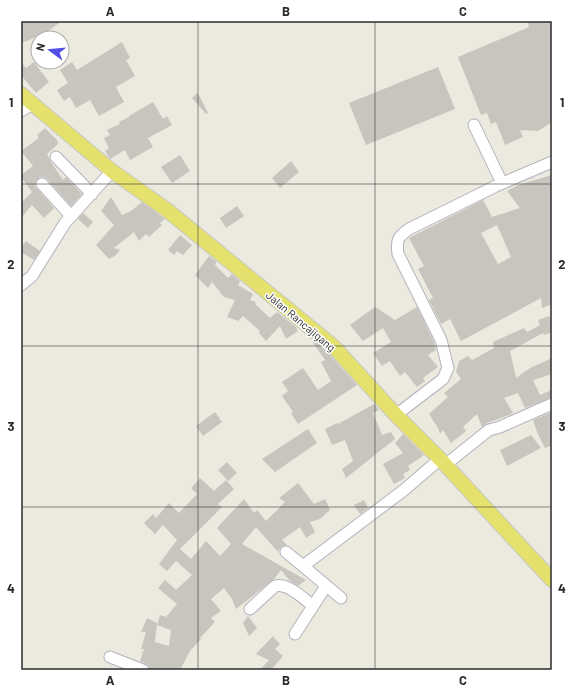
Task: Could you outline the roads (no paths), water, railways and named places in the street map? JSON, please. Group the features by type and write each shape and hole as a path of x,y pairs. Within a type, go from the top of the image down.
{"main road":[{"name":"Jalan Rancajigang","path":"21,94 112,170 167,210 334,347 552,580"}],"street":[{"path":"21,111 33,104"},
{"path":"474,126 502,183"},
{"path":"56,157 92,194"},
{"path":"396,415 443,380 448,368 442,340 398,254 397,244 399,236 409,229 502,183 552,162"},
{"path":"21,285 32,276 65,223 112,170"},
{"path":"42,184 71,216"},
{"path":"303,566 442,462 488,430 500,427 552,404"},
{"path":"286,552 341,598"},
{"path":"250,608 275,586 279,585 293,591 313,606"},
{"path":"295,634 326,586"},
{"path":"110,657 144,670"}]}
